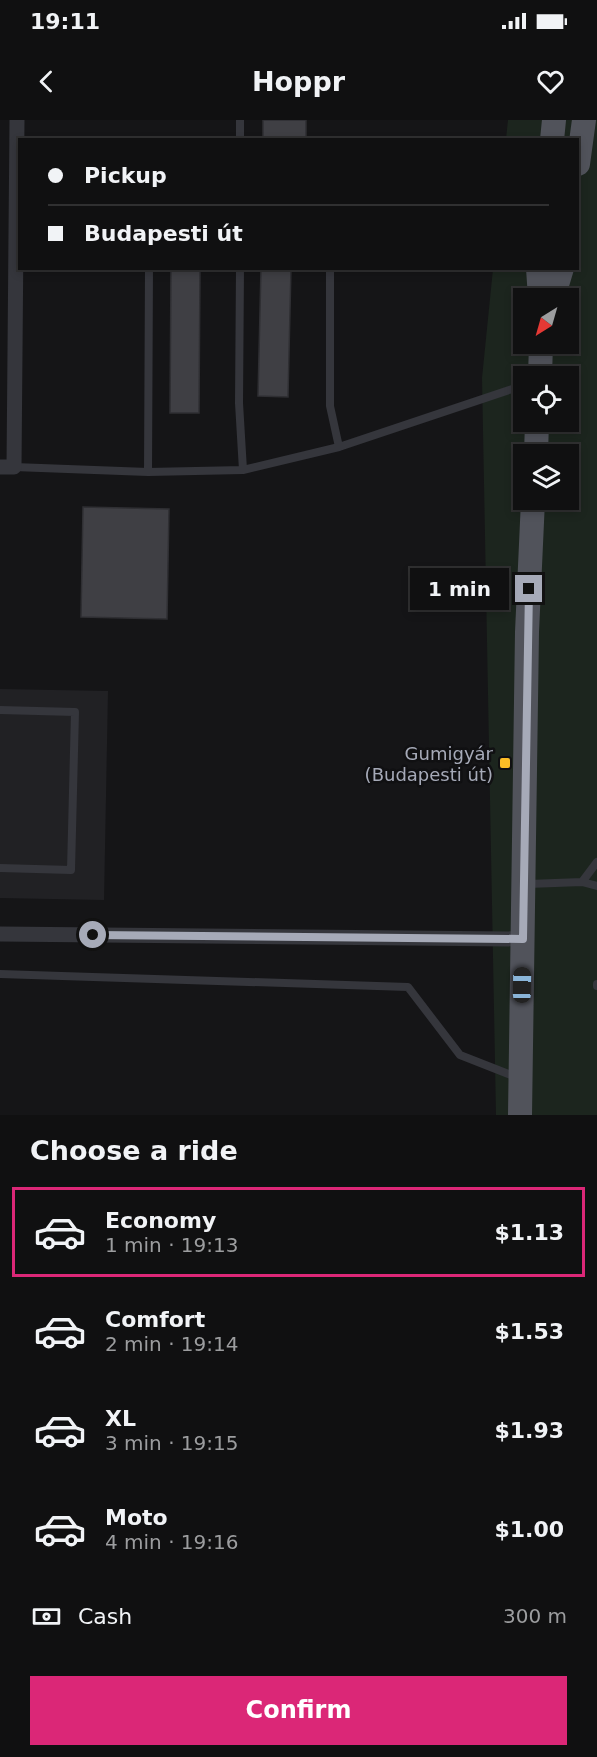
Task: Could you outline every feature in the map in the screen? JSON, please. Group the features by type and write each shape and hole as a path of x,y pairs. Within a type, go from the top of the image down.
{"main road":[{"path":"552,138 554,120"},
{"path":"579,157 584,120"},
{"path":"538,270 539,288"},
{"path":"556,288 561,270"},
{"path":"520,1115 527,632 533,510"}],"street":[{"path":"7,467 17,120"},
{"path":"0,934 523,939"}],"lane":[{"path":"240,120 240,138"},
{"path":"148,472 149,270"},
{"path":"240,270 239,403 243,471"},
{"path":"330,270 330,406 339,447"},
{"path":"7,467 148,472 243,471 339,447 513,389"},
{"path":"0,710 75,712 71,870 0,868"},
{"path":"582,882 597,862"},
{"path":"523,885 582,882 597,886"},
{"path":"0,974 408,987 460,1055 520,1078"}],"shaded area":[{"path":"508,120 597,120 597,1115 496,1115 482,378 493,270 579,270 579,138 506,138"},
{"path":"0,689 108,691 104,900 0,898"}],"building":[{"path":"263,120 306,120 306,138 263,138"},
{"path":"171,270 200,270 199,413 170,413"},
{"path":"261,270 291,270 288,397 258,396"},
{"path":"83,507 169,509 167,619 81,617"}],"place":[{"name":"Gumigyár (Budapesti út)","path":"505,763"}],"route":[{"path":"93,935 523,939 529,589"}]}
